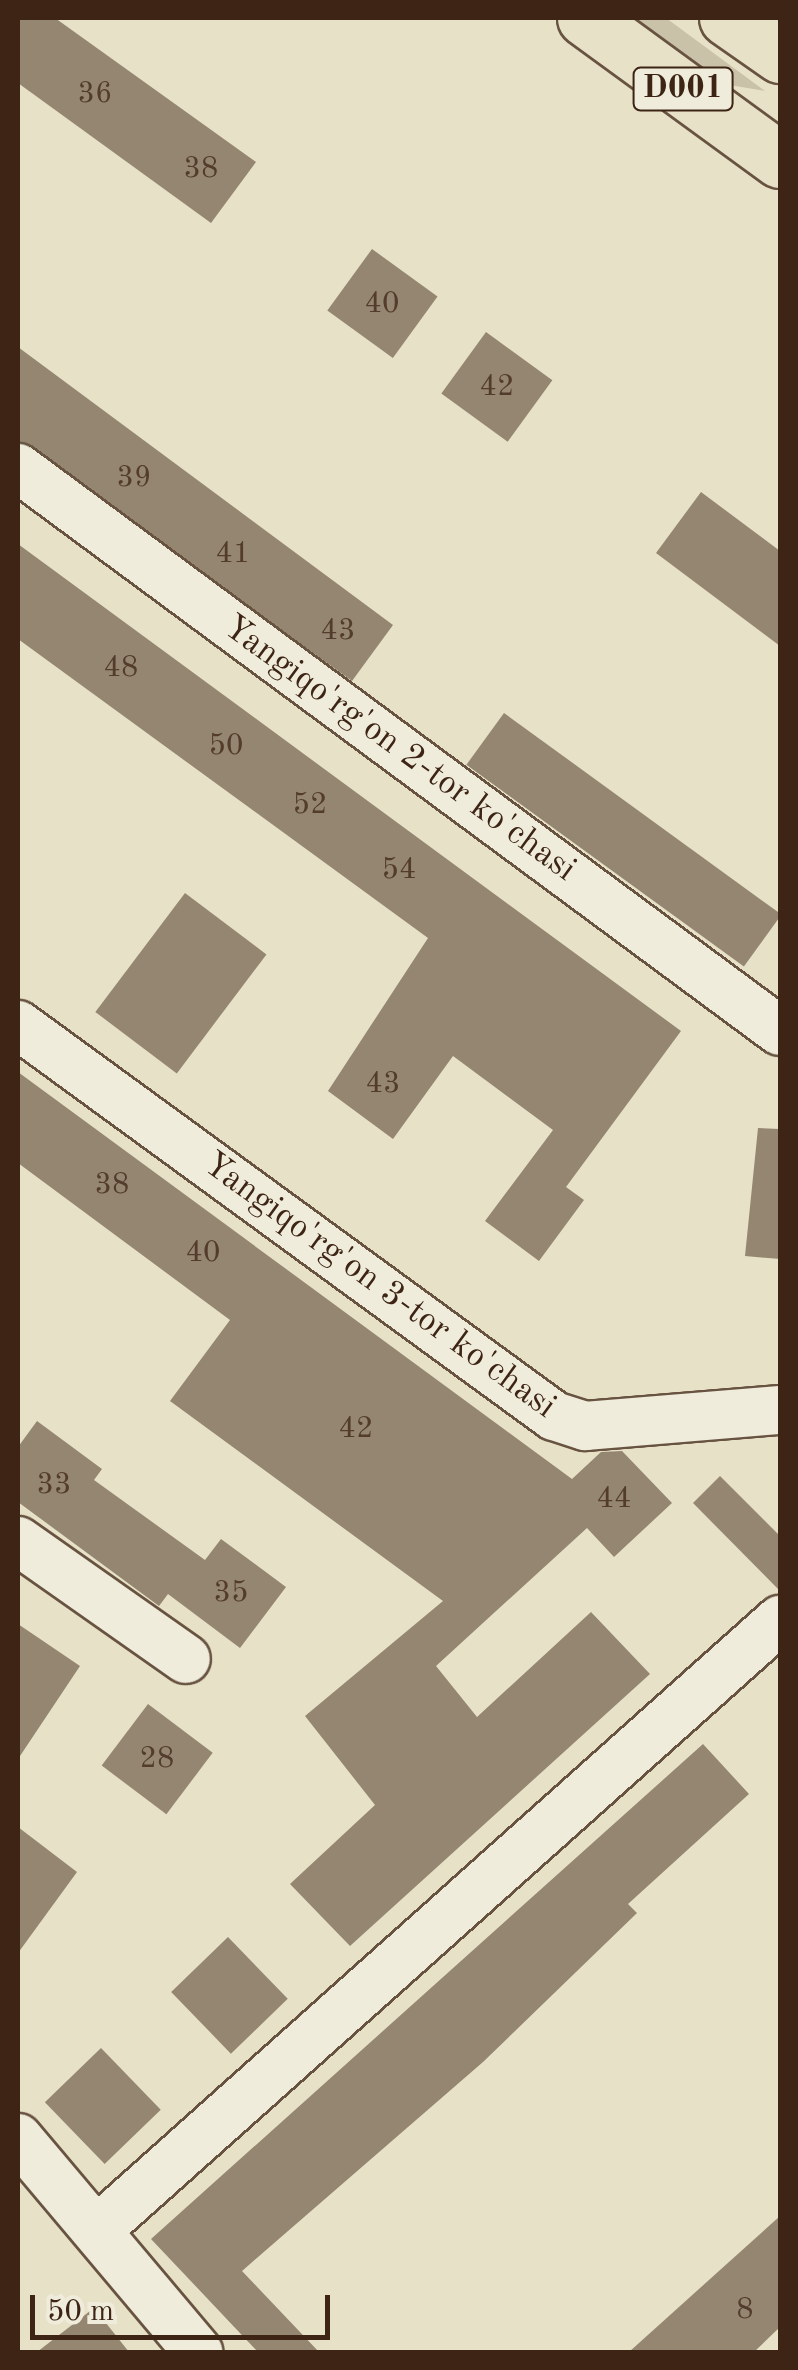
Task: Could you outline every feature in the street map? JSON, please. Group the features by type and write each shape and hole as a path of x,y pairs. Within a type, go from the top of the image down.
{"highway":[{"name":"D001","path":"586,18 780,160"},
{"name":"D001","path":"728,18 780,56"}],"street":[{"name":"Yangiqo'rg'on 2-tor ko'chasi","path":"18,468 780,1031"},
{"name":"Yangiqo'rg'on 3-tor ko'chasi","path":"18,1024 554,1416 585,1426 780,1410"},
{"path":"18,1541 186,1659"},
{"path":"97,2230 780,1620"},
{"path":"18,2138 198,2352"}],"shaded area":[{"path":"620,18 666,18 765,91 705,81"}],"building":[{"path":"18,18 55,18 256,162 211,223 18,83"},
{"path":"372,249 438,297 393,358 327,310"},
{"path":"486,332 552,380 508,442 441,393"},
{"path":"18,347 393,625 352,681 18,441"},
{"path":"701,492 780,551 780,646 656,553"},
{"path":"18,544 681,1031 566,1187 584,1200 539,1261 485,1221 553,1130 453,1056 393,1139 328,1091 428,938 18,639"},
{"path":"504,713 780,914 744,966 466,765"},
{"path":"185,893 266,954 177,1073 95,1012"},
{"path":"18,1072 572,1479 601,1452 622,1451 672,1503 614,1557 587,1528 436,1666 477,1717 591,1612 650,1674 350,1946 290,1884 375,1805 305,1716 443,1601 170,1401 230,1320 18,1163"},
{"path":"758,1128 780,1129 780,1259 745,1256"},
{"path":"37,1421 102,1469 94,1480 205,1560 221,1539 286,1587 240,1648 168,1594 159,1606 18,1502 18,1447"},
{"path":"720,1476 780,1536 780,1591 693,1503"},
{"path":"18,1624 80,1666 18,1759"},
{"path":"148,1704 213,1753 166,1814 102,1765"},
{"path":"703,1744 749,1794 628,1904 637,1913 483,2062 242,2271 319,2352 258,2352 151,2239"},
{"path":"18,1827 77,1872 18,1953"},
{"path":"228,1937 288,1999 231,2054 171,1992"},
{"path":"101,2048 161,2110 105,2164 45,2102"},
{"path":"780,2216 780,2327 754,2352 629,2352"},
{"path":"94,2308 129,2352 37,2352"}]}
